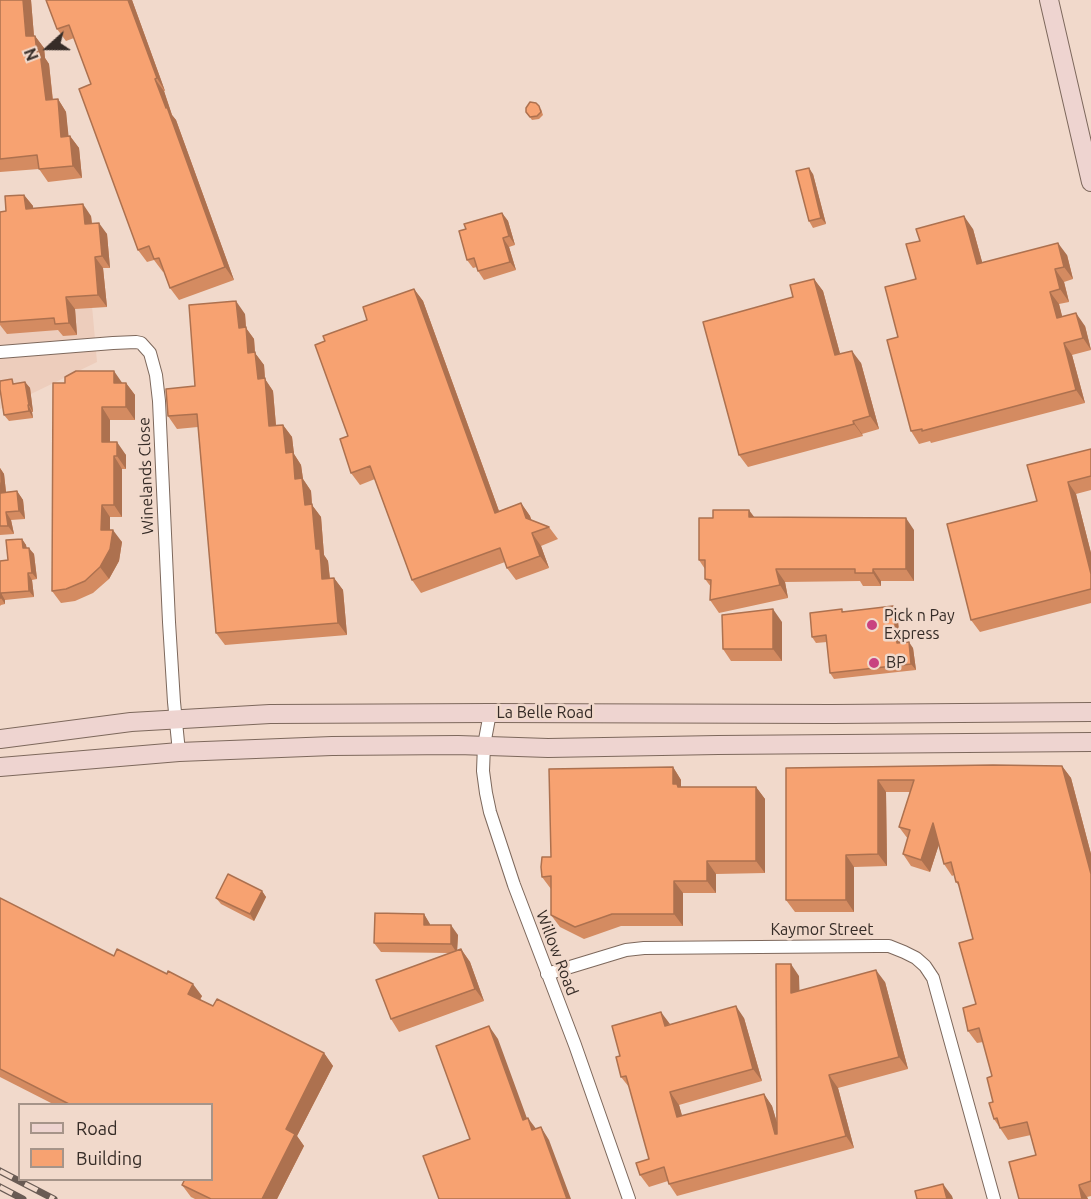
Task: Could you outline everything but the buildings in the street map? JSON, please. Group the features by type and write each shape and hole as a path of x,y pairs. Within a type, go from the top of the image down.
{"main road":[{"path":"1049,0 1091,182"},
{"name":"La Belle Road","path":"0,739 131,722 270,714 1091,712"},
{"name":"La Belle Road","path":"0,767 179,752 332,746 484,745 548,748 1091,742"}],"street":[{"name":"Winelands Close","path":"0,352 136,342 150,353 156,375 159,401 169,622 179,752"},
{"name":"Willow Road","path":"489,712 483,771 490,812 514,885 575,1045 629,1199"},
{"name":"Kaymor Street","path":"547,974 626,950 644,948 889,946 916,958 933,978 994,1199"}],"shaded area":[{"path":"89,272 97,362 0,409 0,282"}],"railway":[{"path":"0,1171 18,1180"},
{"path":"19,1181 54,1199"},
{"path":"0,1187 23,1199"}],"place":[{"name":"Pick n Pay Express","path":"872,625"},
{"name":"BP","path":"874,663"}]}
